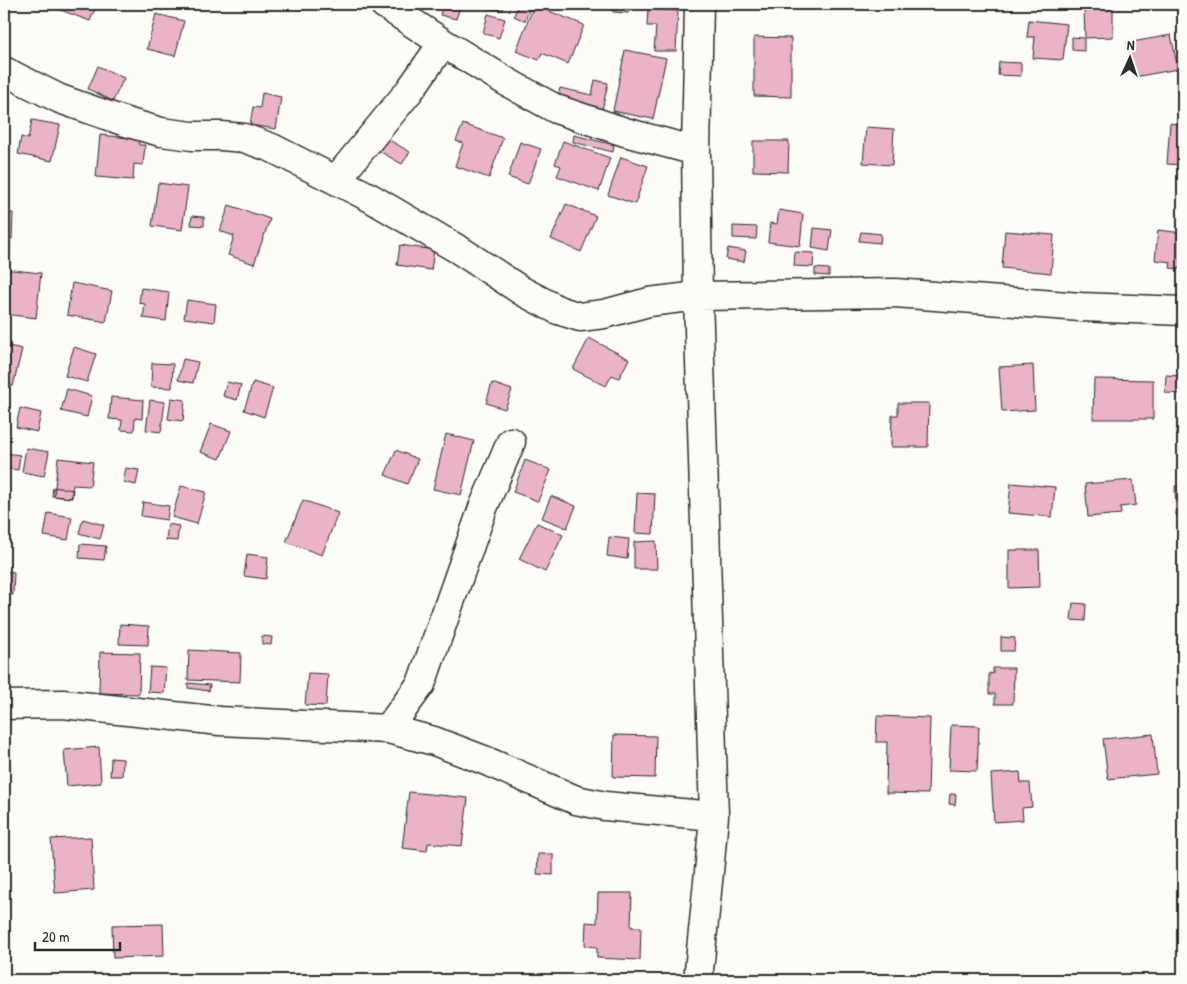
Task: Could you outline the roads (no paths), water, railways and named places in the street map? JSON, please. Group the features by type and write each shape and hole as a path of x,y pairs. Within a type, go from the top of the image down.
{"street":[{"path":"384,4 507,82 556,109 625,132 696,151"},
{"path":"698,980 714,816 698,296 696,151 699,4"},
{"path":"336,180 410,90 443,42"},
{"path":"4,70 60,99 126,122 161,132 192,136 244,138 272,148 377,202 558,310 580,317 604,314 649,302 698,296 895,293 1081,307 1183,311"},
{"path":"388,729 421,684 483,508 511,442"},
{"path":"4,705 63,704 220,722 388,729 434,741 484,760 576,800 606,806 714,816"}]}
